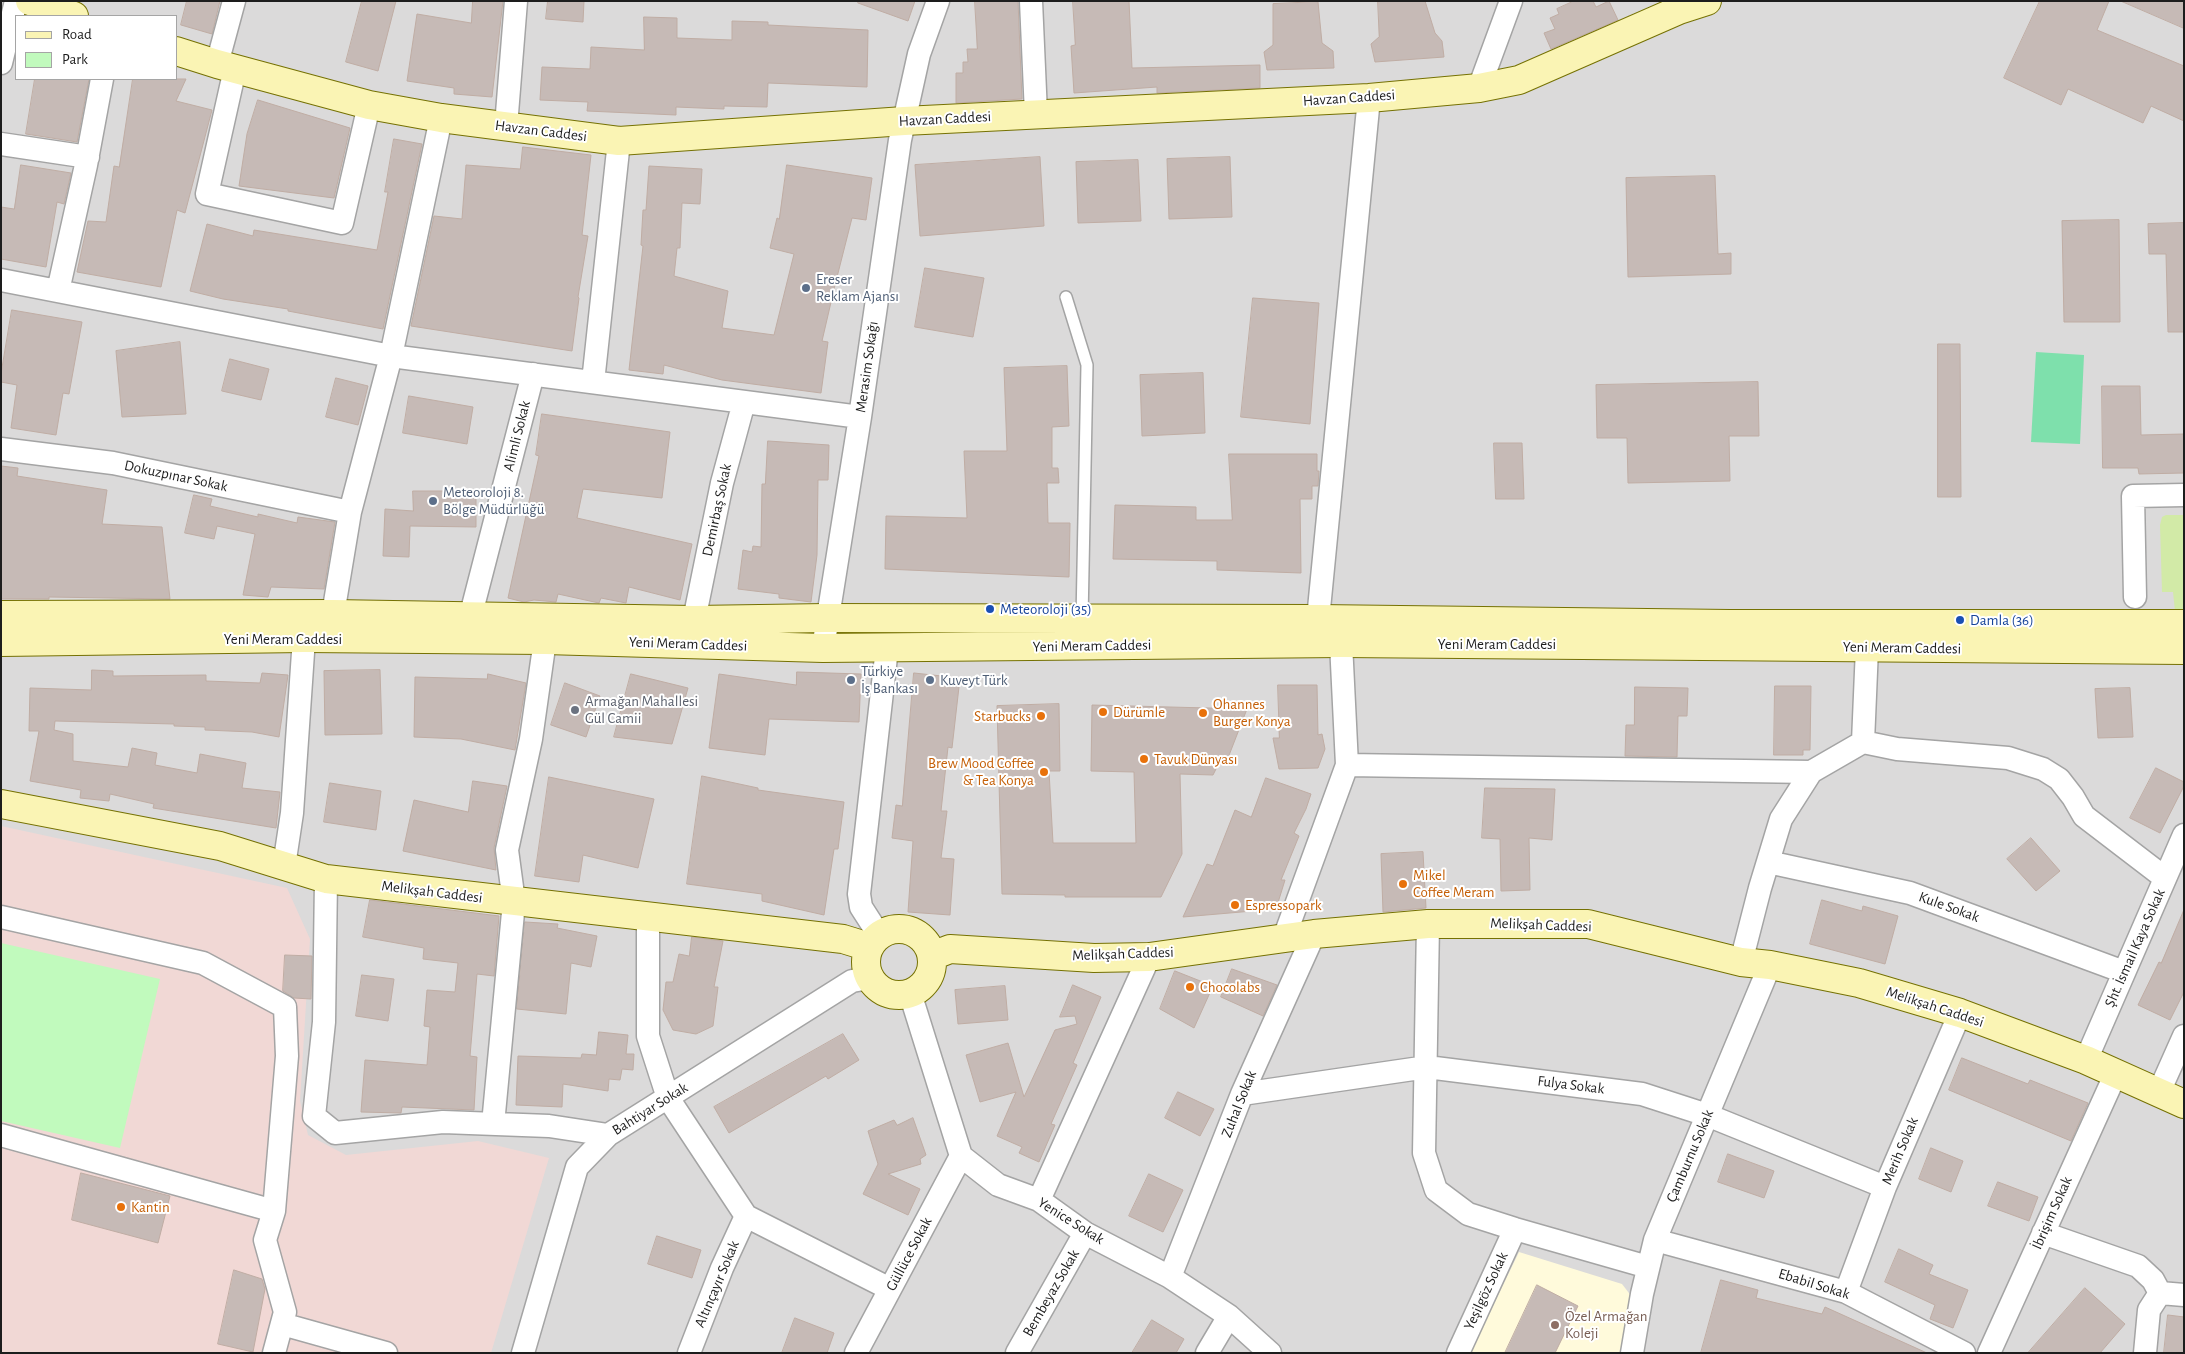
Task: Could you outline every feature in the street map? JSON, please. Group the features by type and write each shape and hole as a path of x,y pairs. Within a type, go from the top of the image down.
{"main road":[{"path":"30,1 71,15"},
{"name":"Havzan Caddesi","path":"178,52 369,105 441,118 619,141 904,121 1370,98 1479,88 1519,80 1679,10 1707,1"},
{"name":"Yeni Meram Caddesi","path":"1,615 471,614 694,620 1082,618 1730,624 2184,624"},
{"name":"Yeni Meram Caddesi","path":"1,642 304,638 545,640 823,648 1341,643 2184,650"},
{"name":"Melikşah Caddesi","path":"1,804 220,846 326,879 514,902 874,941"},
{"name":"Melikşah Caddesi","path":"932,956 950,949 1094,958 1149,956 1314,934 1428,924 1588,924 1742,962 1770,965 1859,983 1960,1013 2086,1060 2184,1104"},
{"path":"900,929 911,931 921,937 928,945 932,956 930,975 924,984 910,993 896,995 876,987 870,978 866,962 874,941 889,930 900,929"}],"street":[{"path":"1,63 16,1"},
{"path":"234,1 207,194 342,223 369,105"},
{"path":"506,126 516,1"},
{"name":"Merasim Sokağı","path":"823,648 826,618 860,417 904,121 919,54 938,1"},
{"path":"1031,1 1036,114"},
{"path":"1479,88 1511,1"},
{"path":"58,291 88,156 102,80"},
{"path":"1318,619 1370,98"},
{"path":"333,614 350,512 391,356 441,118"},
{"path":"593,382 619,141"},
{"path":"1,144 88,156"},
{"path":"1,280 391,356 860,417"},
{"name":"Alimli Sokak","path":"471,614 533,374"},
{"name":"Demirbaş Sokak","path":"694,620 722,483 744,402"},
{"name":"Dokuzpınar Sokak","path":"1,449 113,463 350,512"},
{"path":"2135,597 2133,496 2184,495"},
{"path":"284,866 292,813 304,638"},
{"path":"493,1124 514,902 507,850 531,739 545,640"},
{"path":"1284,938 1346,765 1341,643"},
{"path":"874,941 861,907 860,894 887,648"},
{"path":"1863,742 1867,648"},
{"path":"1742,962 1781,819 1811,772 1863,742 1898,749 2008,758 2043,769 2059,780 2073,797 2084,816 2165,878"},
{"path":"1346,765 1811,772"},
{"name":"Şht. İsmail Kaya Sokak","path":"2086,1060 2184,835"},
{"name":"Kule Sokak","path":"1768,862 1910,893 2124,972"},
{"path":"326,879 324,1022 314,1116 334,1133 443,1122 548,1126 608,1135"},
{"path":"1,917 203,963 285,1007 287,1056 274,1211 265,1240 285,1312 274,1353"},
{"path":"648,917 648,1036 668,1098 746,1216 890,1289"},
{"path":"1428,924 1424,1153 1436,1190 1468,1214 1515,1230 1648,1267"},
{"name":"Zuhal Sokak","path":"1170,1277 1242,1094 1314,934"},
{"path":"1039,1200 1149,956"},
{"name":"Çamburnu Sokak","path":"1632,1353 1655,1240 1770,965"},
{"name":"Bahtiyar Sokak","path":"523,1353 578,1167 608,1135 852,981 870,978"},
{"path":"910,993 961,1156"},
{"name":"Merih Sokak","path":"1846,1292 1884,1187 1960,1013"},
{"path":"2159,1092 2184,1036"},
{"name":"Fulya Sokak","path":"1242,1094 1427,1067 1642,1094 1707,1115 1884,1187"},
{"name":"İbrişim Sokak","path":"1989,1353 2116,1073"},
{"path":"1,1135 274,1211"},
{"name":"Yenice Sokak","path":"961,1156 998,1185 1039,1200 1085,1233 1170,1277 1229,1316 1270,1353"},
{"name":"Güllüce Sokak","path":"856,1353 961,1156"},
{"name":"Altınçayır Sokak","path":"689,1353 722,1268 746,1216"},
{"name":"Yeşilgöz Sokak","path":"1458,1353 1515,1230"},
{"path":"2043,1232 2138,1266 2153,1280 2160,1293"},
{"name":"Bembeyaz Sokak","path":"1017,1353 1085,1233"},
{"name":"Ebabil Sokak","path":"1655,1240 1846,1292 1964,1353"},
{"path":"2160,1293 2184,1295"},
{"path":"2145,1353 2150,1310 2160,1293"},
{"path":"1207,1353 1229,1316"},
{"path":"282,1324 386,1353"}],"lane":[{"path":"1066,297 1087,364 1082,618"}],"shaded area":[{"path":"1,1 2184,1 2184,1353 1,1353"},
{"path":"1,826 287,888 310,939 300,1101 308,1135 346,1155 478,1141 549,1158 491,1353 1,1353"},
{"name":"Özel Armağan Koleji","path":"1519,1252 1622,1284 1632,1297 1621,1353 1470,1353"}],"green space":[{"path":"2036,352 2084,355 2080,444 2031,442"},
{"path":"2166,515 2184,515 2184,611 2175,611 2173,592 2162,592 2160,525 2162,517"},
{"path":"1,943 160,979 120,1148 1,1121"}],"building":[{"path":"187,1 220,1 212,34 181,25"},
{"path":"362,1 396,1 378,71 346,62"},
{"path":"473,1 503,1 492,97 454,94 454,88 407,81 417,14 471,23"},
{"path":"548,1 584,1 583,22 546,19"},
{"path":"859,1 915,1 908,21 858,3"},
{"path":"975,1 1018,1 1022,99 956,103 956,73 963,73 963,62 968,62 967,49 977,49"},
{"path":"1073,1 1129,1 1132,68 1260,65 1260,88 1157,93 1157,87 1074,93 1071,46 1075,45"},
{"path":"1378,1 1425,1 1435,33 1442,41 1444,57 1375,62 1371,44 1379,37"},
{"path":"1574,1 1593,1 1596,7 1609,1 1618,20 1551,49 1544,33 1555,29 1550,18 1559,14 1557,9"},
{"path":"2040,1 2109,1 2097,30 2184,66 2184,121 2151,106 2143,123 2068,89 2061,105 2004,78"},
{"path":"2121,1 2184,1 2184,28"},
{"path":"1318,2 1322,43 1333,51 1334,68 1267,70 1264,52 1273,45 1273,4"},
{"path":"644,17 677,18 677,38 732,40 732,21 768,22 768,25 868,30 867,87 768,83 767,107 724,106 724,109 676,107 676,115 587,111 588,102 540,100 542,67 590,69 591,47 644,50"},
{"path":"186,79 176,101 212,110 185,213 177,210 161,287 77,272 88,221 106,222 114,166 119,167 133,80"},
{"path":"35,80 89,80 77,142 26,134"},
{"path":"258,100 350,128 334,198 239,186 247,134"},
{"path":"394,139 422,144 383,329 190,291 207,224 253,236 254,230 377,250 388,192 385,192"},
{"path":"523,147 591,155 582,235 588,236 572,351 411,326 434,216 462,219 466,165 520,169"},
{"path":"1040,157 1044,226 920,236 915,165"},
{"path":"1230,157 1232,217 1169,219 1167,159"},
{"path":"1138,160 1141,221 1078,223 1076,162"},
{"path":"21,165 71,173 64,204 57,202 46,267 1,259 1,207 14,209"},
{"path":"787,165 872,178 866,220 852,218 835,285 822,341 828,342 821,393 722,380 664,365 663,374 629,370 643,246 641,245 643,210 646,210 649,166 702,169 700,204 682,203 680,248 677,248 674,276 728,291 722,328 774,335 794,254 770,248 777,218 779,219"},
{"path":"1715,176 1718,254 1731,253 1731,274 1628,277 1626,178"},
{"path":"2119,220 2120,322 2064,322 2062,221"},
{"path":"2184,223 2184,332 2168,332 2166,254 2149,254 2148,224"},
{"path":"925,268 984,278 973,337 915,327"},
{"path":"1253,298 1319,303 1310,424 1241,417"},
{"path":"12,310 82,322 69,394 63,393 56,435 11,428 17,385 1,382 1,374"},
{"path":"180,342 186,414 122,417 116,351"},
{"path":"1938,344 1960,344 1961,497 1938,497"},
{"path":"230,359 269,369 261,400 222,391"},
{"path":"1067,366 1069,426 1052,427 1052,468 1058,468 1059,483 1047,483 1048,523 1070,523 1069,577 885,569 886,516 967,518 964,451 1007,451 1004,368"},
{"path":"1203,373 1205,433 1142,436 1140,375"},
{"path":"336,378 368,386 358,425 326,417"},
{"path":"1758,382 1759,436 1729,436 1730,481 1628,483 1627,438 1597,438 1596,385"},
{"path":"2102,386 2140,386 2141,435 2184,434 2184,473 2139,474 2138,468 2103,468"},
{"path":"409,396 473,407 467,444 403,433"},
{"path":"542,414 670,432 662,498 583,489 577,518 692,544 680,600 629,587 626,603 601,598 599,603 558,594 556,602 534,600 524,602 508,598 539,456 536,455"},
{"path":"768,441 829,445 828,480 818,480 817,555 811,602 779,598 779,594 738,589 743,550 752,552 753,546 761,547 762,484 765,484"},
{"path":"1494,443 1522,443 1524,499 1496,499"},
{"path":"1229,454 1317,454 1318,486 1312,486 1312,499 1300,499 1301,573 1217,570 1217,561 1113,559 1115,505 1196,507 1196,520 1232,520"},
{"path":"1,466 18,468 17,476 107,490 102,524 162,527 170,599 49,597 49,599 1,599"},
{"path":"413,491 476,491 476,527 410,526 409,557 383,556 385,509 413,511"},
{"path":"194,495 212,499 210,506 258,517 258,514 297,523 298,517 335,522 324,589 271,587 268,597 243,595 255,534 217,526 214,539 185,533"},
{"path":"92,670 113,671 113,676 206,675 206,681 260,683 262,673 288,675 279,737 252,732 205,730 205,727 174,726 174,724 55,721 54,730 73,734 73,761 128,767 132,748 157,753 155,765 197,773 200,754 246,763 242,788 280,792 276,828 153,808 154,804 110,794 109,801 80,798 81,790 30,781 39,731 29,731 30,688 91,690"},
{"path":"380,670 382,734 325,735 324,671"},
{"path":"797,672 861,674 859,722 769,719 765,755 709,748 719,674 796,685"},
{"path":"914,673 960,678 952,748 948,747 941,811 947,811 941,858 954,859 950,915 908,912 913,841 892,838 896,805 902,806"},
{"path":"488,674 526,683 515,750 461,739 414,737 415,677 487,679"},
{"path":"631,674 688,688 672,744 614,737"},
{"name":"Armağan Mahallesi Gül Camii","path":"565,683 600,696 586,737 551,725"},
{"path":"1278,685 1317,685 1318,735 1322,734 1325,749 1318,768 1279,769 1273,738 1279,738"},
{"path":"1775,686 1811,686 1810,750 1803,750 1803,755 1774,755"},
{"path":"1635,687 1688,688 1687,716 1678,716 1677,757 1625,756 1626,725 1634,725"},
{"path":"2130,688 2133,737 2098,738 2095,689"},
{"path":"1059,704 1060,771 1049,771 1053,843 1136,843 1134,772 1091,771 1092,705 1247,709 1226,763 1218,765 1213,775 1180,774 1182,854 1161,897 1065,897 1065,895 1002,894 997,706"},
{"path":"2156,768 2184,782 2184,786 2160,833 2130,818"},
{"path":"702,776 758,788 758,790 844,802 838,849 834,849 824,915 762,901 762,894 687,884"},
{"path":"549,777 654,799 638,868 583,855 579,882 535,876"},
{"path":"1266,778 1311,794 1294,833 1299,836 1281,880 1285,880 1276,909 1183,917 1207,864 1213,866 1235,810 1251,817"},
{"path":"473,781 507,786 494,848 496,870 403,851 414,800 468,812"},
{"path":"330,783 381,791 376,830 324,822"},
{"path":"1485,788 1555,789 1552,840 1529,838 1530,890 1501,891 1500,839 1482,838"},
{"path":"2031,838 2060,871 2036,891 2007,859"},
{"name":"Mikel Coffee Meram","path":"1423,852 1426,908 1383,912 1381,854"},
{"path":"370,900 499,916 494,976 477,974 470,1056 477,1057 474,1110 402,1107 401,1113 361,1112 365,1060 427,1065 430,1027 424,1026 427,990 455,992 458,963 423,959 424,948 363,937"},
{"path":"1822,900 1862,911 1863,906 1898,916 1885,964 1810,944"},
{"path":"2184,910 2184,992 2170,1020 2138,1005 2159,962 2161,963"},
{"path":"525,922 558,924 557,928 597,936 591,967 571,963 566,1014 517,1009"},
{"path":"692,937 723,941 714,987 718,987 713,1026 696,1034 673,1030 663,1010 666,982 673,982 679,954 689,956"},
{"path":"285,955 312,956 311,999 294,998 283,991"},
{"path":"1232,969 1277,985 1263,1016 1221,997"},
{"path":"1175,971 1213,986 1194,1028 1160,1009"},
{"path":"362,975 394,979 388,1021 356,1016"},
{"path":"1073,985 1101,997 1073,1063 1077,1065 1051,1124 1055,1125 1039,1162 1019,1153 1022,1147 997,1136 1016,1092 980,1102 966,1055 1008,1043 1024,1097 1055,1030 1077,1024 1075,1016 1060,1017"},
{"path":"1005,986 1008,1020 958,1024 955,990"},
{"path":"599,1032 628,1035 626,1054 634,1054 633,1070 622,1069 620,1080 609,1079 608,1091 563,1084 562,1107 516,1105 518,1056 581,1058 582,1054 596,1055"},
{"path":"843,1034 859,1060 828,1079 826,1076 729,1133 714,1107"},
{"path":"1962,1058 2028,1084 2030,1080 2088,1103 2071,1141 1949,1090"},
{"path":"1178,1092 1214,1109 1200,1136 1165,1118"},
{"path":"913,1118 926,1155 920,1159 921,1164 888,1174 920,1189 908,1215 863,1194 878,1164 868,1131 894,1120 897,1125"},
{"path":"1931,1148 1963,1161 1951,1192 1919,1179"},
{"path":"1728,1154 1774,1171 1764,1198 1718,1182"},
{"name":"Kantin","path":"81,1173 170,1196 158,1243 72,1220"},
{"path":"1149,1174 1183,1190 1163,1232 1129,1216"},
{"path":"1998,1182 2038,1197 2029,1221 1988,1206"},
{"path":"657,1236 701,1250 692,1278 648,1264"},
{"path":"1899,1249 1933,1265 1929,1274 1968,1290 1953,1328 1930,1319 1935,1305 1885,1282"},
{"path":"234,1270 262,1279 265,1289 253,1352 218,1344"},
{"path":"1721,1280 1758,1290 1756,1298 1822,1314 1825,1307 1927,1353 1701,1353"},
{"path":"1537,1285 1578,1306 1555,1353 1505,1353"},
{"path":"2085,1288 2125,1324 2100,1353 2028,1353"},
{"path":"2168,1315 2184,1317 2184,1353 2164,1353"},
{"path":"795,1318 834,1333 827,1353 782,1353"},
{"path":"1152,1320 1184,1339 1176,1353 1132,1353"}],"place":[{"name":"Ereser Reklam Ajansı","path":"806,288"},
{"name":"Meteoroloji 8. Bölge Müdürlüğü","path":"433,501"},
{"name":"Meteoroloji (35)","path":"990,609"},
{"name":"Damla (36)","path":"1960,620"},
{"name":"Türkiye İş Bankası","path":"851,680"},
{"name":"Kuveyt Türk","path":"930,680"},
{"name":"Armağan Mahallesi Gül Camii","path":"575,710"},
{"name":"Dürümle","path":"1103,712"},
{"name":"Ohannes Burger Konya","path":"1203,713"},
{"name":"Starbucks","path":"1041,716"},
{"name":"Tavuk Dünyası","path":"1144,759"},
{"name":"Brew Mood Coffee & Tea Konya","path":"1044,772"},
{"name":"Mikel Coffee Meram","path":"1403,884"},
{"name":"Espressopark","path":"1235,905"},
{"name":"Chocolabs","path":"1190,987"},
{"name":"Kantin","path":"121,1207"},
{"name":"Özel Armağan Koleji","path":"1555,1325"}]}
